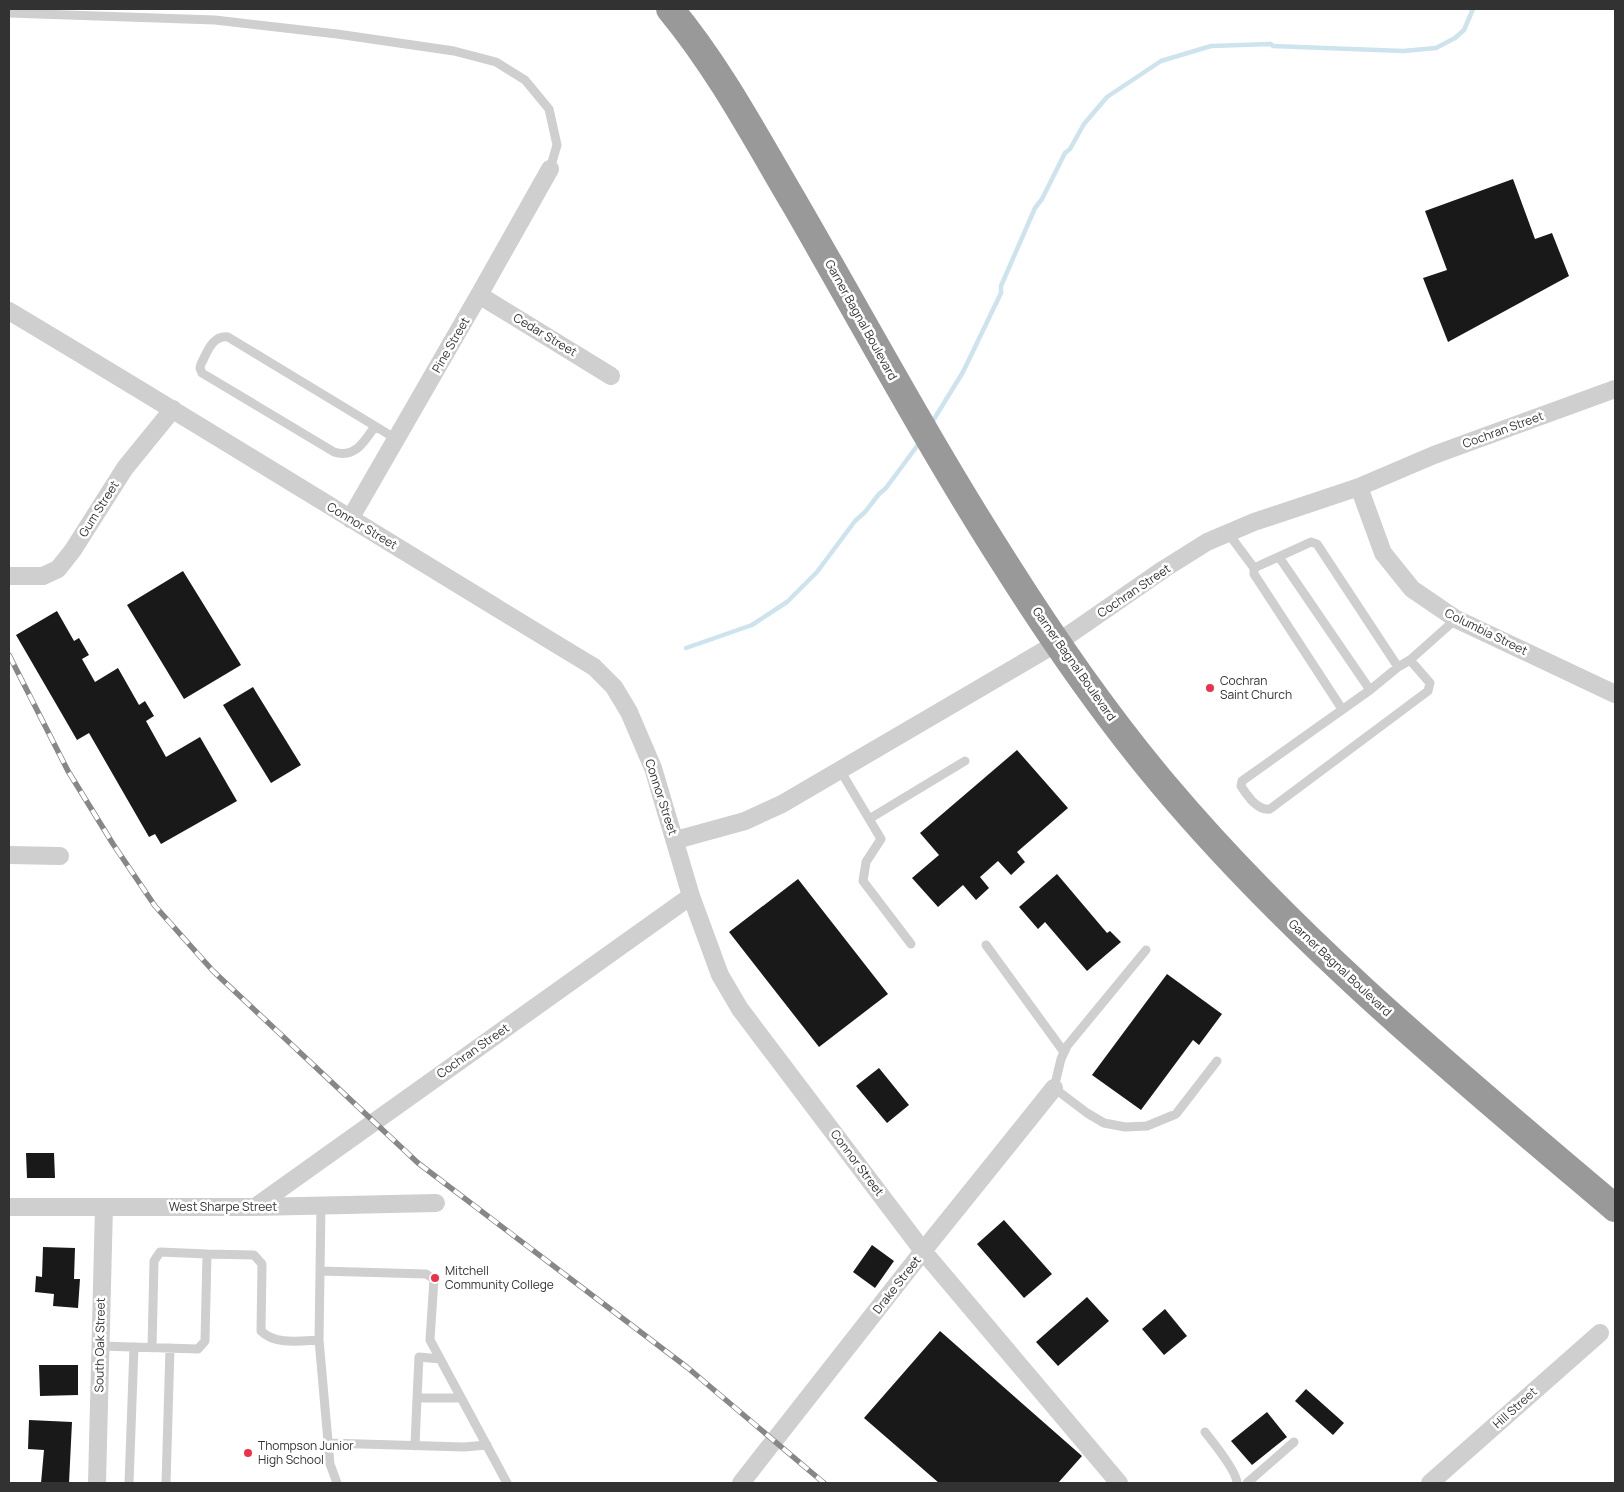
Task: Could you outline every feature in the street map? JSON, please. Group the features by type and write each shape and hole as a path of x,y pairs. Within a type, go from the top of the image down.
{"highway":[{"name":"Garner Bagnal Boulevard","path":"677,17 761,145 921,426 1005,564 1057,643 1109,715 1164,785 1278,909 1426,1047 1615,1208"}],"street":[{"name":"Pine Street","path":"350,519 550,169"},
{"name":"Cedar Street","path":"479,295 611,376"},
{"name":"Connor Street","path":"9,311 173,409 594,667 614,688 629,712 653,768 676,840 691,896 720,975 740,1009 923,1251 1119,1483"},
{"name":"Cochran Street","path":"676,840 746,821 782,804 1057,643 1164,569 1207,542 1254,522 1359,487 1434,455 1615,389"},
{"name":"Gum Street","path":"9,576 43,576 58,569 73,550 125,468 173,409"},
{"name":"Columbia Street","path":"1359,487 1383,553 1412,589 1456,619 1615,694"},
{"path":"9,855 60,856"},
{"name":"Cochran Street","path":"256,1207 691,896"},
{"name":"Drake Street","path":"741,1483 1054,1088"},
{"name":"West Sharpe Street","path":"9,1207 256,1207 436,1203"},
{"name":"South Oak Street","path":"96,1483 104,1207"},
{"name":"Hill Street","path":"1430,1483 1600,1333"}],"lane":[{"path":"9,13 215,20 337,34 454,51 496,62 525,80 549,109 556,145 550,169"},
{"path":"375,426 360,449 344,454 334,452 202,374 200,364 214,341 218,338 228,337 375,426 396,439"},
{"path":"1228,533 1254,568 1254,574 1342,709"},
{"path":"1254,568 1311,542 1317,544 1398,667"},
{"path":"1278,557 1370,690"},
{"path":"1410,660 1430,683 1428,690 1270,809 1260,808 1246,794 1240,786 1242,781 1410,660 1456,619"},
{"path":"869,818 965,761"},
{"path":"840,770 881,839 866,862 863,881 911,944"},
{"path":"986,945 1064,1052"},
{"path":"1146,950 1064,1052 1054,1088 1087,1113 1104,1123 1125,1127 1147,1126 1176,1114 1217,1061"},
{"path":"321,1206 319,1340 330,1464 337,1483"},
{"path":"152,1348 154,1261 160,1252 254,1255 262,1264 261,1331 268,1338 290,1341 319,1340"},
{"path":"100,1346 198,1349 205,1341 207,1254"},
{"path":"320,1271 426,1274 434,1280 430,1340 507,1483"},
{"path":"129,1483 134,1347"},
{"path":"166,1483 170,1348"},
{"path":"415,1446 419,1357 440,1359"},
{"path":"417,1398 461,1398"},
{"path":"1205,1432 1237,1479 1237,1483"},
{"path":"1247,1483 1294,1442"},
{"path":"328,1443 415,1446 487,1445"}],"building":[{"path":"1513,179 1535,239 1552,233 1569,276 1448,342 1423,278 1447,270 1425,211"},
{"path":"183,571 241,665 184,699 127,605"},
{"path":"57,611 74,641 79,638 89,655 82,659 95,682 118,668 139,705 145,701 154,716 146,721 166,757 200,737 237,801 161,844 155,834 149,837 89,733 77,740 16,635"},
{"path":"253,687 301,765 271,783 223,705"},
{"path":"1017,750 1068,808 1017,852 1025,862 1011,875 998,861 980,877 989,888 976,900 963,885 938,907 912,878 939,855 920,833"},
{"path":"1057,874 1107,933 1110,931 1121,942 1087,971 1045,922 1038,929 1019,907"},
{"path":"798,879 888,994 819,1047 729,932"},
{"path":"1167,974 1222,1014 1199,1045 1193,1040 1141,1110 1092,1075"},
{"path":"879,1068 909,1105 887,1123 856,1086"},
{"path":"26,1153 54,1153 55,1178 27,1178"},
{"path":"1004,1220 1052,1274 1024,1298 977,1244"},
{"path":"872,1245 894,1261 875,1288 853,1272"},
{"path":"43,1247 75,1248 74,1279 80,1279 78,1308 53,1306 54,1294 35,1292 36,1276 42,1277"},
{"path":"1087,1297 1109,1321 1058,1366 1036,1342"},
{"path":"1165,1309 1187,1336 1164,1355 1142,1329"},
{"path":"940,1331 1082,1456 1058,1483 939,1483 864,1418"},
{"path":"39,1365 78,1365 78,1395 40,1396"},
{"path":"1306,1389 1344,1423 1333,1435 1295,1401"},
{"path":"1267,1412 1287,1437 1252,1465 1231,1441"},
{"path":"29,1420 72,1422 69,1483 41,1483 44,1450 28,1449"}],"waterway":[{"path":"931,424 963,372 1001,293 1001,286 1035,208 1042,199 1065,153 1070,149 1084,124 1107,97 1161,61 1211,46 1271,44 1273,46 1403,51 1436,48 1455,38 1464,30 1473,9"},
{"path":"686,648 752,625 787,602 817,572 855,521 886,488 920,442"}],"railway":[{"path":"9,655 68,771 113,844 155,906 213,971 418,1163 688,1368 824,1483"}],"place":[{"name":"Cochran Saint Church","path":"1210,688"},
{"name":"Mitchell Community College","path":"435,1278"},
{"name":"Thompson Junior High School","path":"248,1453"}]}
